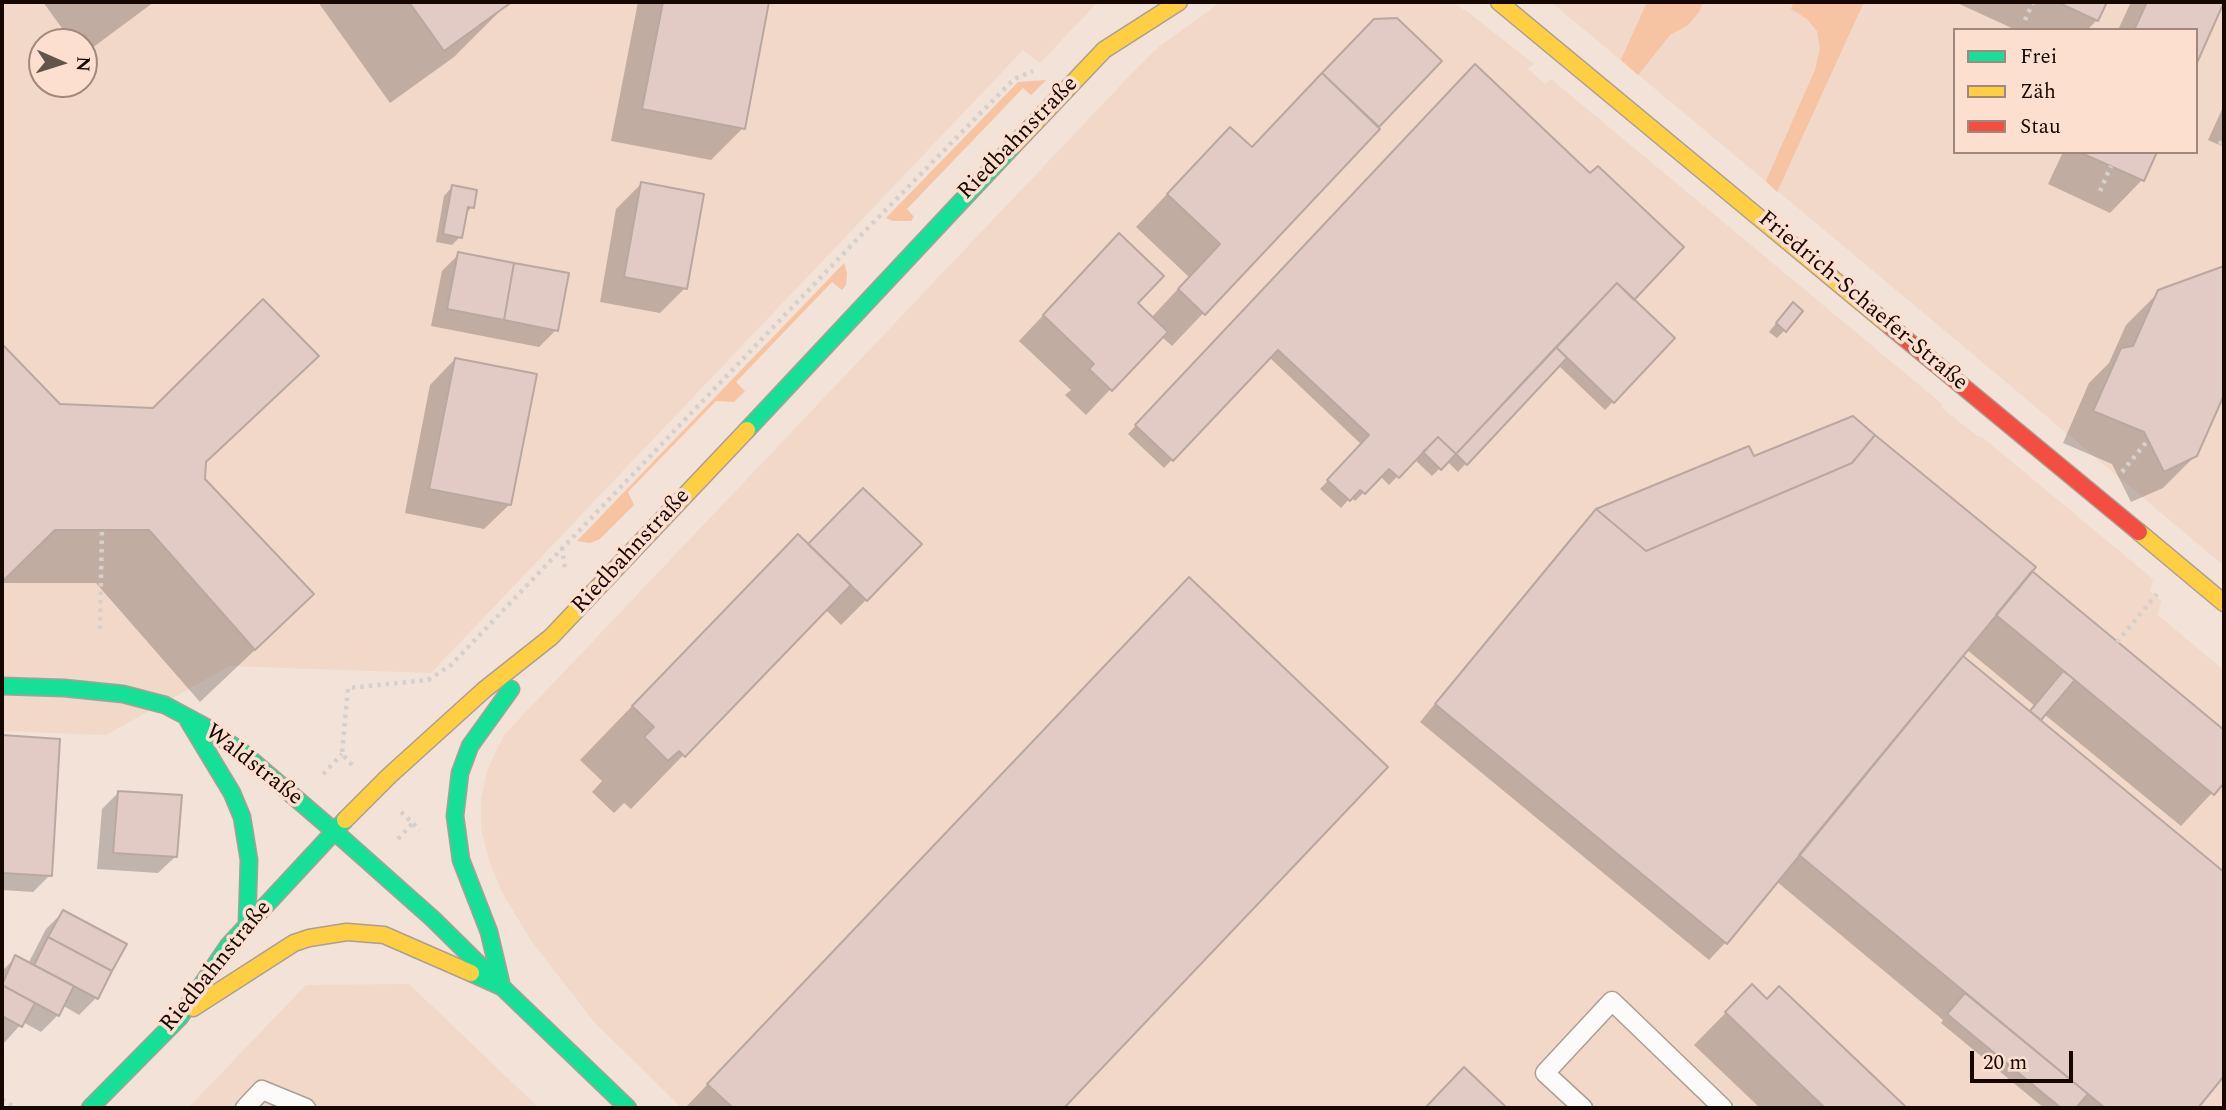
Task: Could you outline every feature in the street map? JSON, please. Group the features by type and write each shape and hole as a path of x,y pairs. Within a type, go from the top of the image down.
{"main road":[{"name":"Riedbahnstraße","path":"90,1108 180,1017 206,976 247,923 334,831 389,776 484,690 551,637 1104,50 1179,2"},
{"name":"Friedrich-Schaefer-Straße","path":"1499,2 2224,603"},
{"path":"1104,50 1125,18"},
{"path":"502,987 489,932 461,860 456,826 457,793 460,773 470,746 551,637"},
{"name":"Waldstraße","path":"2,686 83,689 123,694 165,705 242,752 433,919 628,1108"},
{"path":"185,715 232,793 242,817 249,860 247,923"},
{"path":"180,1017 294,943 347,932 367,932 402,941 502,987"}],"lane":[{"path":"1583,1108 1545,1073 1612,1001 1723,1108"},
{"path":"245,1108 262,1090 306,1108"}],"path":[{"path":"2025,20 2033,2"},
{"path":"348,688 428,680 439,676 1014,79 1021,74 1040,70"},
{"path":"2219,144 2224,140"},
{"path":"2100,191 2111,166"},
{"path":"100,629 102,530"},
{"path":"2117,642 2181,567"},
{"path":"2,1100 15,1108"}],"shaded area":[{"path":"2,2 1098,2 1040,63 1023,50 431,673 230,666 106,735 2,731"},
{"path":"1221,2 1451,2 1469,13 1534,64 1528,69 1545,84 1551,79 1941,403 1942,408 1977,436 1982,437 2153,579 2150,591 2161,601 2158,615 2221,668 2224,667 2224,1108 682,1108 594,1022 530,939 502,892 488,857 481,828 481,799 487,771 504,735 1137,68 1160,46"},
{"path":"1551,2 2224,2 2224,566 1968,350"},
{"path":"1647,2 1703,2 1699,12 1688,25 1670,35 1638,75 1621,60"},
{"path":"1794,2 1864,2 1777,192 1766,181 1815,70 1820,48 1817,31 1807,19 1791,9"},
{"path":"1046,80 1031,95 1023,88 907,209 914,217 911,221 893,221 886,218 1018,82"},
{"path":"844,263 846,285 842,290 832,282 736,382 745,391 734,402 716,401 628,492 634,505 600,539 590,543 577,541"},
{"path":"409,984 539,1108 188,1108 306,985"}],"building":[{"path":"409,2 507,2 509,4 444,51"},
{"path":"663,2 769,2 745,129 642,109"},
{"path":"2057,2 2107,2 2098,21"},
{"path":"2147,2 2224,2 2198,60 2198,28 2135,28"},
{"path":"1397,18 1442,61 1379,127 1322,73 1374,19"},
{"path":"1475,64 1590,173 1598,166 1684,247 1634,300 1617,283 1456,454 1438,437 1399,478 1389,469 1365,494 1360,490 1350,501 1327,480 1369,435 1278,350 1173,461 1135,425"},
{"path":"1322,73 1380,129 1205,315 1178,289 1220,244 1167,194 1230,127 1252,147"},
{"path":"2083,154 2156,154 2144,181"},
{"path":"641,182 704,194 687,289 624,277"},
{"path":"452,185 477,190 474,208 468,207 462,238 443,234"},
{"path":"1119,233 1164,276 1138,303 1168,332 1112,391 1089,369 1094,364 1043,315"},
{"path":"458,252 514,263 504,320 447,309"},
{"path":"514,263 569,273 558,331 504,320"},
{"path":"2224,266 2224,395 2197,456 2164,472 2144,432 2093,411 2121,348 2133,346 2158,290"},
{"path":"1617,283 1675,338 1614,403 1556,347"},
{"path":"263,299 319,356 206,462 205,479 314,594 255,650 149,530 55,530 2,582 2,344 60,404 153,408"},
{"path":"1793,302 1803,311 1786,332 1776,323"},
{"path":"1556,347 1567,358 1467,465 1456,454"},
{"path":"455,358 537,374 511,505 429,489"},
{"path":"1853,416 1875,435 1852,463 1646,551 1596,509 1749,446 1754,456"},
{"path":"1875,435 2036,567 1727,944 1435,704 1596,509 1646,551 1852,463"},
{"path":"1438,437 1456,454 1441,470 1423,452"},
{"path":"863,488 922,544 867,601 808,544"},
{"path":"798,534 851,585 685,757 679,751 668,761 644,737 654,727 632,706"},
{"path":"2032,571 2224,730 2224,783 2214,795 1996,615"},
{"path":"1189,577 1388,767 1064,1108 733,1108 707,1084"},
{"path":"1963,656 2224,872 2224,1076 2198,1108 2105,1108 1799,855"},
{"path":"2063,671 2075,680 2041,720 2030,711"},
{"path":"2,735 60,739 52,876 2,873"},
{"path":"118,791 182,795 177,857 113,853"},
{"path":"63,910 127,944 112,971 48,937"},
{"path":"48,937 112,971 98,999 34,965"},
{"path":"15,955 74,986 59,1016 2,985"},
{"path":"1752,984 1767,999 1779,986 1907,1108 1825,1108 1725,1012"},
{"path":"2,985 35,1003 22,1027 2,1016"},
{"path":"1965,993 2088,1094 2076,1108 2061,1108 1947,1014"},
{"path":"1464,1067 1507,1108 1425,1108"}],"traffic: fast":[{"path":"747,430 1013,146"},
{"path":"2,686 123,694 165,705 206,727 242,752 334,831 433,919 502,987"},
{"path":"502,987 489,932 461,860 455,816 460,773 470,746 511,689"},
{"path":"188,720 232,793 242,817 249,860 247,923"},
{"path":"90,1108 180,1017 228,946 345,820"},
{"path":"471,973 502,987 628,1108"}],"traffic: slow":[{"path":"1013,146 1104,50 1179,2"},
{"path":"1499,2 1891,327"},
{"path":"345,820 484,690 551,637 747,430"},
{"path":"2139,532 2224,603"},
{"path":"193,1008 294,943 347,932 384,935 471,973"}],"traffic: jam":[{"path":"1891,327 2139,532"}]}
